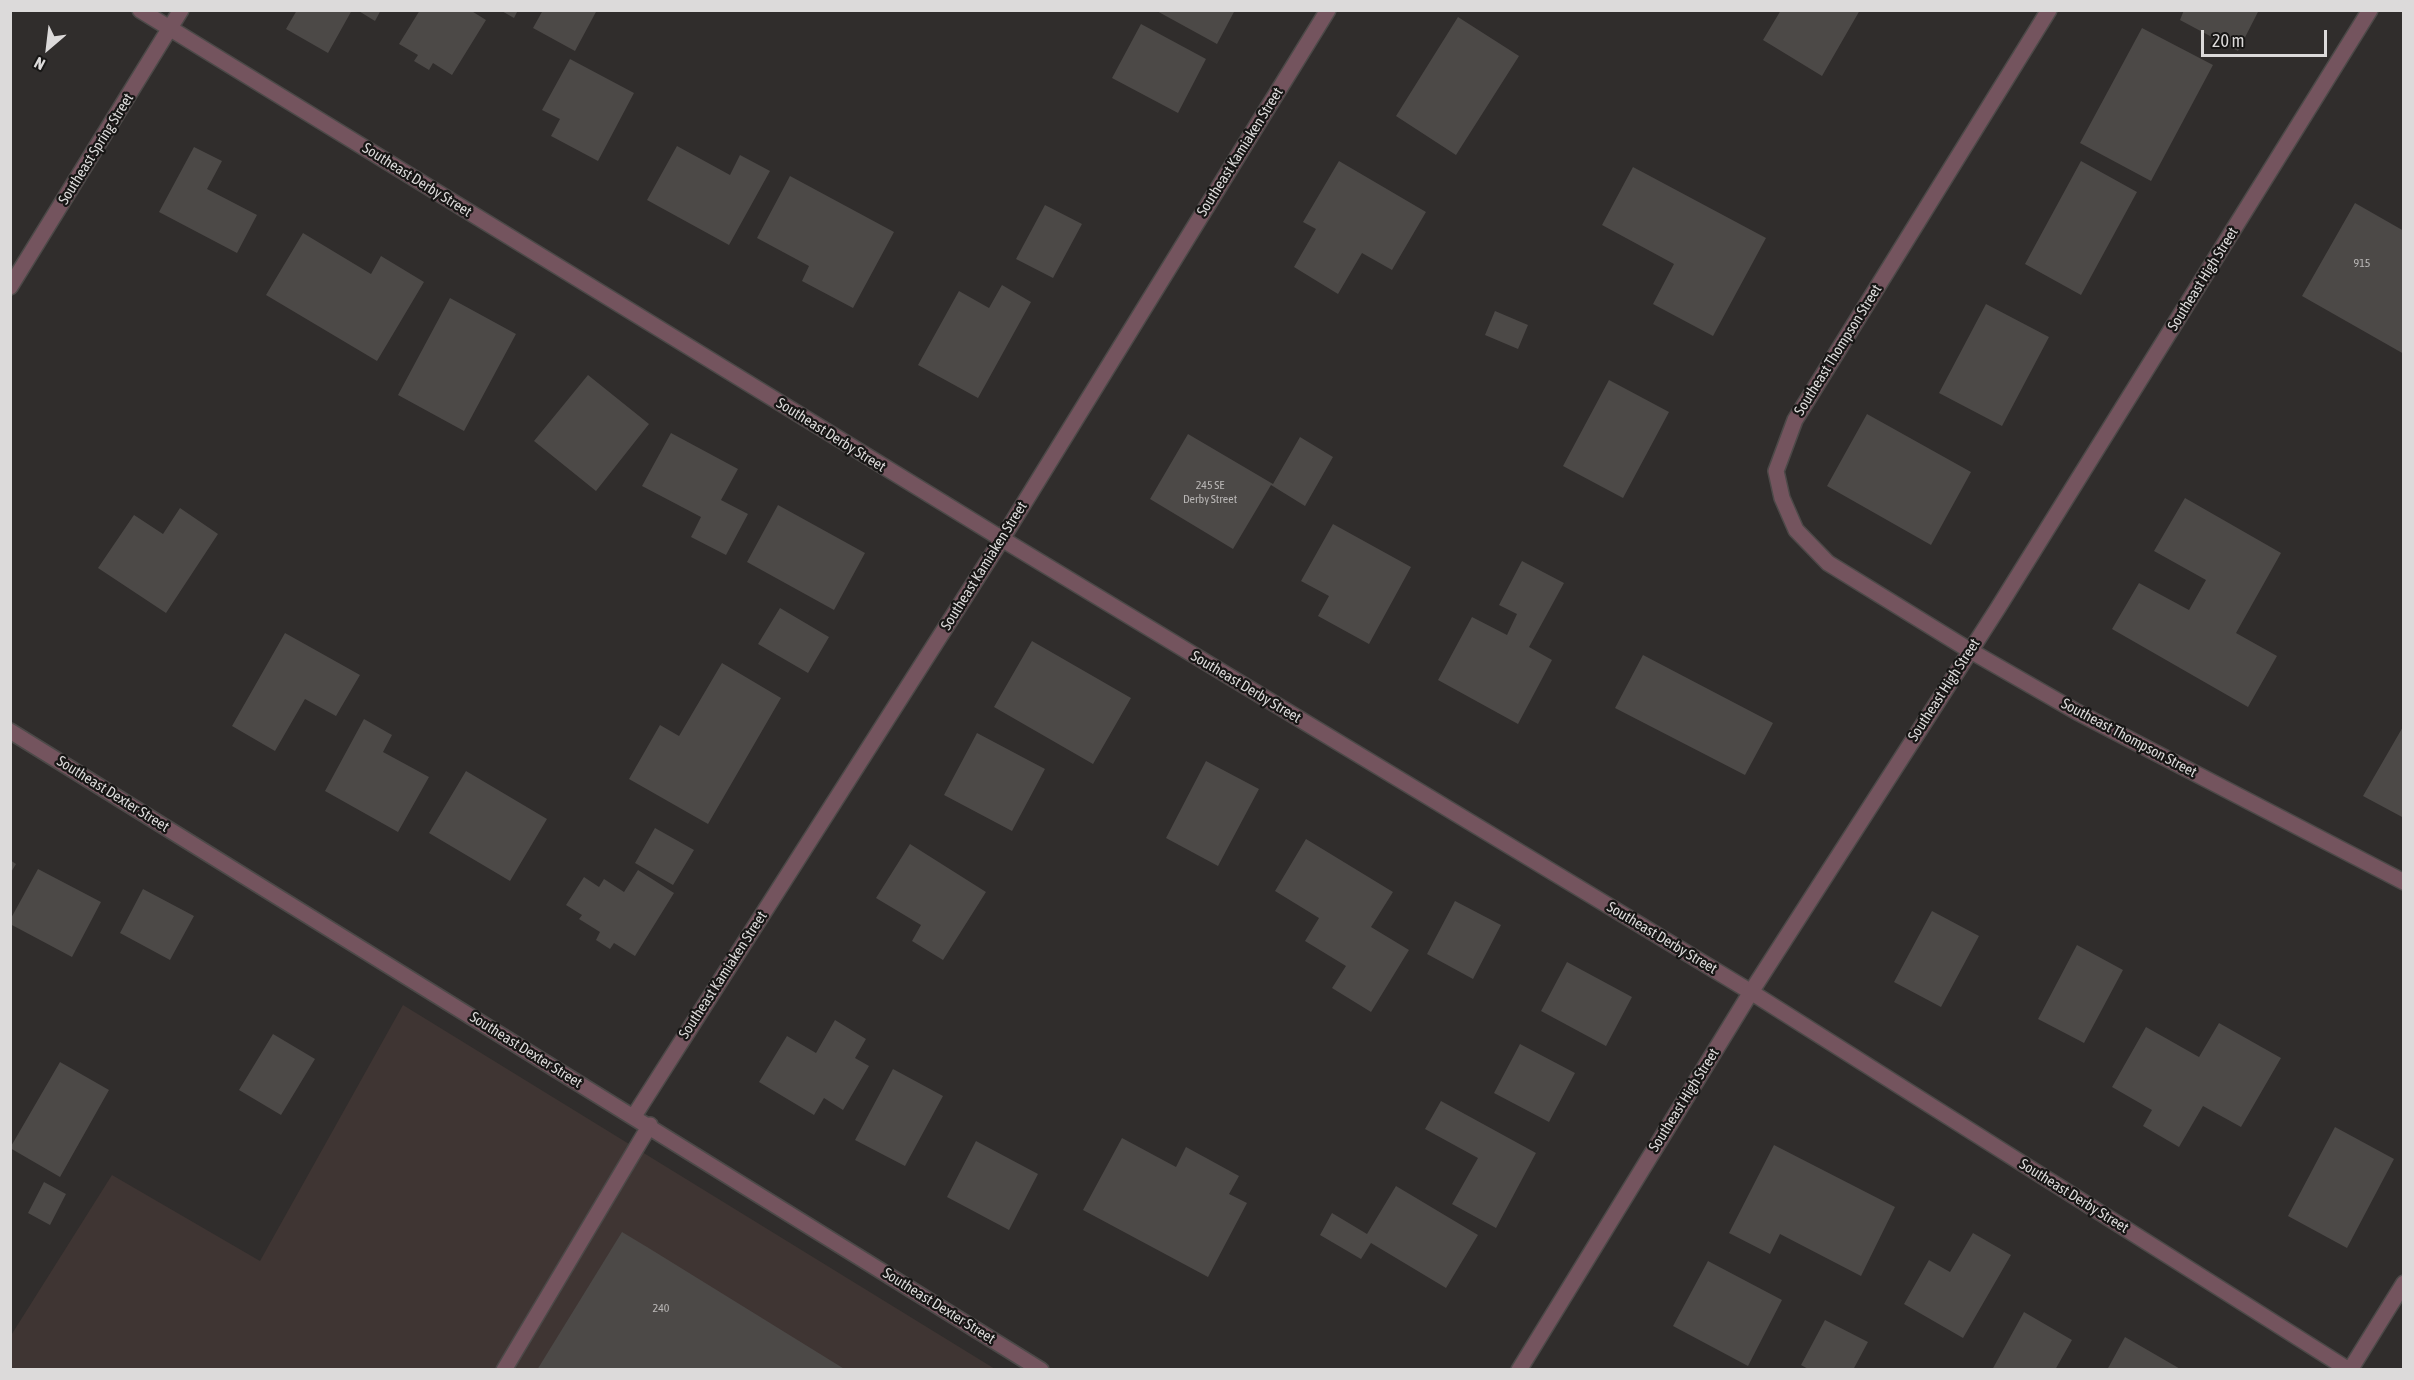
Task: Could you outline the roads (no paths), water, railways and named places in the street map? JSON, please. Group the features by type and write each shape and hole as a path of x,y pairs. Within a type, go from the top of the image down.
{"street":[{"name":"Southeast Derby Street","path":"140,10 1002,539 1751,992 2350,1370"},
{"name":"Southeast Spring Street","path":"10,287 181,10"},
{"name":"Southeast Kamiaken Street","path":"634,1116 1002,539 1328,10"},
{"name":"Southeast Thompson Street","path":"2049,10 1795,420 1776,471 1782,498 1796,530 1828,564 1969,650 2077,712 2403,882"},
{"name":"Southeast High Street","path":"1519,1370 1751,992 1998,608 2370,10"},
{"name":"Southeast Dexter Street","path":"10,731 650,1125 1041,1370"},
{"path":"504,1370 650,1125"},
{"path":"2350,1370 2403,1283"}]}
